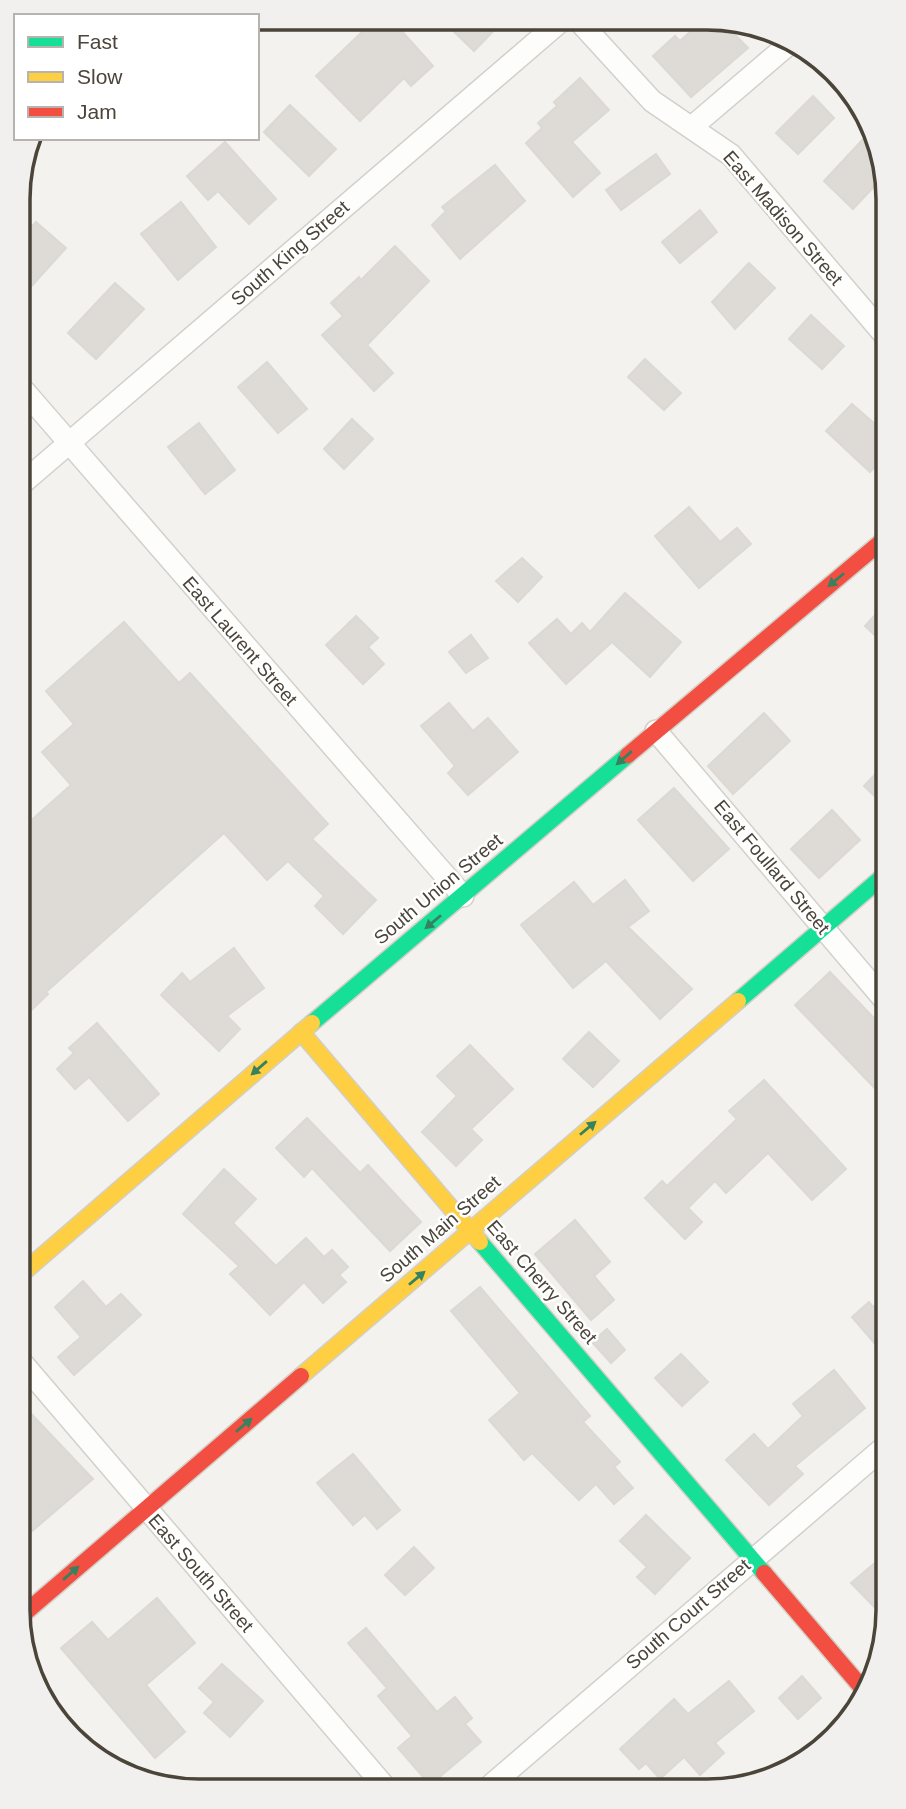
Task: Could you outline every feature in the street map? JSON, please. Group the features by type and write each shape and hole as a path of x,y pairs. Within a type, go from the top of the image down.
{"main road":[{"name":"South Union Street","path":"30,1267 300,1032 876,546"},
{"name":"South Main Street","path":"30,1609 876,882"},
{"name":"East Cherry Street","path":"300,1032 859,1685"}],"street":[{"name":"South King Street","path":"30,477 550,30"},
{"name":"East Madison Street","path":"587,30 652,101 693,126 731,155 876,325"},
{"path":"693,126 784,48"},
{"name":"East Laurent Street","path":"30,398 463,896"},
{"name":"East Foullard Street","path":"656,731 876,990"},
{"name":"East South Street","path":"30,1372 378,1779"},
{"name":"South Court Street","path":"498,1779 876,1454"}],"building":[{"path":"401,30 433,66 411,86 404,78 360,121 316,76 363,31"},
{"path":"452,30 494,30 474,51"},
{"path":"692,30 729,31 748,48 691,97 653,56 675,36 680,41"},
{"path":"580,78 609,110 572,142 600,173 573,197 526,143 542,128 538,123 557,106 554,102"},
{"path":"813,96 834,118 798,154 776,133"},
{"path":"290,105 336,149 309,176 264,132"},
{"path":"864,138 875,185 853,209 824,181"},
{"path":"225,142 276,199 249,224 218,191 208,200 187,176"},
{"path":"656,154 670,174 621,210 606,190"},
{"path":"495,165 525,201 460,259 432,225 446,211 442,207"},
{"path":"181,202 216,247 178,280 141,234"},
{"path":"700,210 717,232 680,263 662,242"},
{"path":"36,222 66,248 30,288 30,229"},
{"path":"395,246 429,281 367,345 393,373 374,391 322,335 343,316 331,303 359,277 361,280"},
{"path":"749,263 775,288 735,329 712,302"},
{"path":"115,283 144,309 96,359 68,333"},
{"path":"811,315 844,346 822,369 789,339"},
{"path":"645,359 681,393 664,410 628,377"},
{"path":"267,362 307,409 278,433 238,387"},
{"path":"852,404 876,425 876,466 870,472 826,431"},
{"path":"352,419 373,439 344,469 324,449"},
{"path":"199,423 235,470 205,494 168,447"},
{"path":"689,507 720,542 737,528 751,544 699,588 655,536"},
{"path":"522,558 542,577 518,602 496,581"},
{"path":"625,593 681,642 650,677 612,642 566,684 529,643 557,619 571,634 582,623 590,632"},
{"path":"876,614 876,637 865,626"},
{"path":"356,616 378,638 368,647 384,664 363,684 326,645"},
{"path":"124,622 179,683 190,673 328,824 312,839 376,900 343,934 315,906 324,896 288,861 267,880 224,833 46,992 48,994 30,1011 30,821 71,785 42,752 74,724 46,691"},
{"path":"471,635 488,658 466,673 449,652"},
{"path":"449,703 473,731 488,718 518,752 468,795 448,773 455,766 421,726"},
{"path":"764,713 790,741 733,794 708,766"},
{"path":"876,774 876,798 864,786"},
{"path":"674,788 729,849 693,881 638,820"},
{"path":"832,810 860,840 819,878 791,849"},
{"path":"625,880 649,911 628,927 692,989 660,1019 606,961 573,988 521,925 574,882 593,905"},
{"path":"234,948 264,988 227,1016 240,1029 219,1051 161,995 182,973 190,982"},
{"path":"830,972 876,1020 876,1089 795,1005"},
{"path":"97,1023 159,1094 128,1121 89,1077 75,1089 57,1069 74,1053 69,1048"},
{"path":"589,1032 619,1061 593,1087 563,1059"},
{"path":"470,1045 513,1089 471,1129 482,1140 456,1166 422,1132 457,1096 437,1076"},
{"path":"764,1080 846,1169 812,1200 768,1153 726,1193 715,1181 688,1208 702,1222 685,1239 645,1198 662,1181 667,1186 737,1119 729,1111"},
{"path":"307,1118 360,1173 368,1165 421,1222 390,1251 312,1168 304,1177 276,1148"},
{"path":"224,1169 256,1199 233,1223 276,1266 306,1238 324,1257 332,1250 348,1267 339,1275 346,1282 323,1303 304,1282 270,1315 230,1274 239,1266 183,1214"},
{"path":"575,1220 610,1262 594,1276 614,1300 591,1320 535,1254"},
{"path":"83,1281 106,1307 121,1294 141,1315 74,1375 58,1357 81,1337 55,1307"},
{"path":"480,1287 590,1416 583,1422 620,1462 614,1467 633,1488 614,1504 596,1484 579,1500 532,1453 524,1460 489,1420 520,1393 451,1311"},
{"path":"869,1302 873,1307 876,1304 876,1345 852,1317"},
{"path":"607,1329 625,1350 611,1363 592,1342"},
{"path":"681,1354 708,1382 682,1406 655,1378"},
{"path":"834,1370 865,1408 795,1466 803,1474 769,1505 726,1460 754,1434 768,1449 803,1416 793,1404"},
{"path":"30,1413 93,1479 30,1533"},
{"path":"353,1454 400,1510 377,1529 365,1515 353,1525 317,1483"},
{"path":"646,1515 690,1558 655,1594 637,1577 647,1567 620,1541"},
{"path":"414,1547 434,1568 405,1595 385,1575"},
{"path":"876,1562 876,1609 851,1583"},
{"path":"157,1598 195,1643 146,1685 185,1732 155,1758 61,1648 92,1622 108,1640"},
{"path":"366,1628 437,1712 455,1697 472,1718 465,1724 481,1742 437,1779 425,1779 398,1748 412,1736 378,1696 387,1688 348,1643"},
{"path":"222,1664 263,1701 230,1737 204,1713 214,1702 199,1688"},
{"path":"802,1676 821,1698 798,1719 779,1698"},
{"path":"729,1681 754,1711 715,1743 724,1753 700,1775 684,1757 660,1779 646,1763 639,1769 620,1749 674,1699 688,1714"}],"traffic: fast":[{"path":"312,1023 628,755"},
{"path":"738,1001 876,882"},
{"path":"480,1242 764,1573"}],"traffic: slow":[{"path":"301,1376 738,1001"},
{"path":"30,1267 312,1023"},
{"path":"301,1032 480,1242"}],"traffic: jam":[{"path":"628,755 876,546"},
{"path":"30,1609 301,1376"},
{"path":"764,1573 859,1685"}]}
